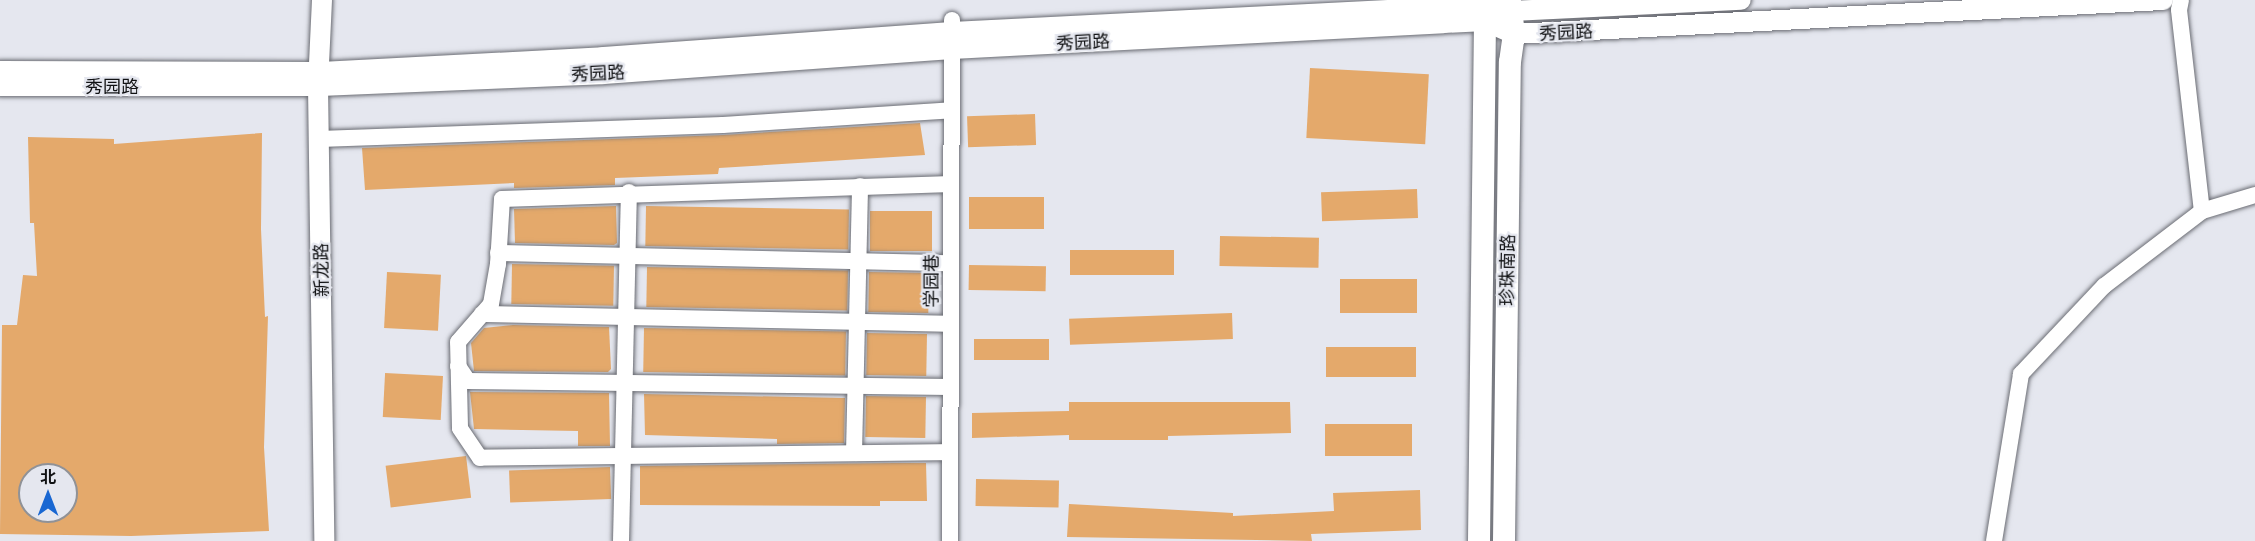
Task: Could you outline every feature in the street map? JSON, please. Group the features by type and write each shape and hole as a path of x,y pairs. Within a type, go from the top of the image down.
{"main road":[{"name":"珍珠南路","path":"1504,541 1510,62 1514,34 1511,5"},
{"name":"珍珠南路","path":"1479,541 1483,9"}],"street":[{"name":"新龙路","path":"322,0 319,139 324,541"},
{"name":"秀园路","path":"0,86 319,79 603,57 952,34 1483,9 1511,5 1742,0"},
{"name":"秀园路","path":"1483,9 1514,34 2163,0"},
{"path":"2181,0 2179,10 2202,211"},
{"name":"学园巷","path":"950,541 952,34"},
{"name":"秀园路","path":"0,71 319,79"},
{"path":"319,139 701,126 952,110"},
{"path":"950,452 623,454 480,458 460,428 458,342 490,304 498,253 502,199 629,192 951,184"},
{"path":"854,453 860,186"},
{"path":"621,541 629,192"},
{"path":"1994,541 2021,374 2104,285 2202,211 2255,195"},
{"path":"498,253 627,253 951,263"},
{"path":"482,314 626,319 951,324"},
{"path":"458,366 468,381 950,387"}],"building":[{"path":"1310,68 1429,74 1425,144 1306,138"},
{"path":"1035,114 1036,145 968,147 967,116"},
{"path":"920,123 925,155 719,168 718,174 615,178 615,185 514,188 514,183 365,190 362,148 723,135"},
{"path":"262,133 261,229 265,317 268,316 264,447 269,531 131,536 0,534 2,325 17,325 23,275 37,276 34,223 30,223 28,137 114,139 114,144"},
{"path":"1417,189 1418,218 1322,221 1321,192"},
{"path":"969,197 1044,197 1044,229 969,229"},
{"path":"616,206 617,243 614,245 515,243 514,209"},
{"path":"646,206 849,210 848,250 645,246"},
{"path":"870,211 932,211 932,251 870,251"},
{"path":"1220,236 1319,238 1318,268 1219,266"},
{"path":"1070,250 1174,250 1174,275 1070,275"},
{"path":"512,264 614,266 613,306 511,304"},
{"path":"969,265 1046,266 1046,291 969,290"},
{"path":"647,267 848,271 847,311 646,307"},
{"path":"387,272 441,275 438,331 384,328"},
{"path":"869,272 929,273 928,313 868,312"},
{"path":"1340,279 1417,279 1417,313 1340,313"},
{"path":"1232,313 1233,339 1070,345 1069,319"},
{"path":"513,325 609,327 611,369 608,372 474,371 471,343 484,328"},
{"path":"644,328 846,332 845,376 643,372"},
{"path":"867,333 927,334 926,376 866,375"},
{"path":"974,339 1049,339 1049,360 974,360"},
{"path":"1326,347 1416,347 1416,377 1326,377"},
{"path":"385,373 443,376 441,420 383,417"},
{"path":"470,392 609,393 610,446 578,446 578,431 474,429"},
{"path":"644,394 845,398 844,443 777,444 777,439 645,435"},
{"path":"866,396 926,397 925,438 865,437"},
{"path":"1069,402 1290,402 1291,433 1168,436 1168,440 1069,440 1069,435 972,438 972,413 1069,411"},
{"path":"1325,424 1412,424 1412,456 1325,456"},
{"path":"466,456 471,498 391,508 386,466"},
{"path":"926,463 927,501 880,501 880,506 640,505 640,466"},
{"path":"610,467 611,499 510,503 509,471"},
{"path":"976,479 1059,480 1059,507 976,506"},
{"path":"1420,490 1421,530 1311,534 1312,541 1067,537 1069,504 1233,513 1233,516 1334,511 1333,493"}]}
